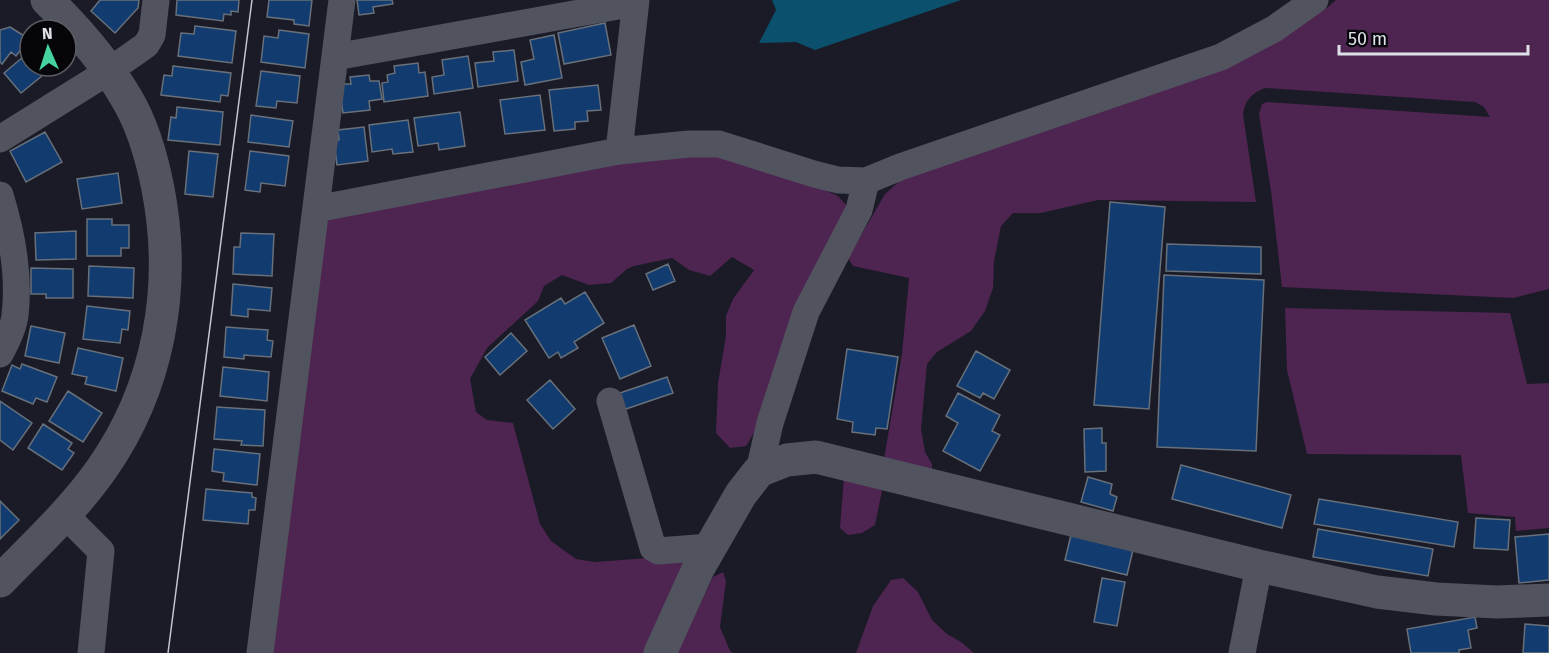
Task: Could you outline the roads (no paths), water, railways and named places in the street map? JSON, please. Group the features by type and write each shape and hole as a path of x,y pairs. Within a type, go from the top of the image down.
{"street":[{"path":"0,581 64,514 101,471 125,430 145,387 157,348 166,274 165,234 153,163 128,100 109,71 47,0"},
{"path":"0,139 109,71 146,45 152,35 156,0"},
{"path":"260,653 342,0"},
{"path":"316,209 619,151 689,144 719,144 814,174 838,180 866,181 900,167 1221,57 1274,29 1315,0"},
{"path":"335,57 636,2 619,151"},
{"path":"660,653 699,567 741,494 759,471 770,423 806,312 859,210 866,181"},
{"path":"0,195 15,259 0,354"},
{"path":"610,401 653,548 658,551 710,548"},
{"path":"759,471 787,460 816,457 1259,566 1377,592 1436,599 1497,602 1549,600"},
{"path":"64,514 100,551 91,653"},
{"path":"1242,653 1259,566"}],"water":[{"path":"772,0 961,0 815,50 796,42 759,43 776,10"}],"tram line":[{"path":"168,653 252,0"}]}
